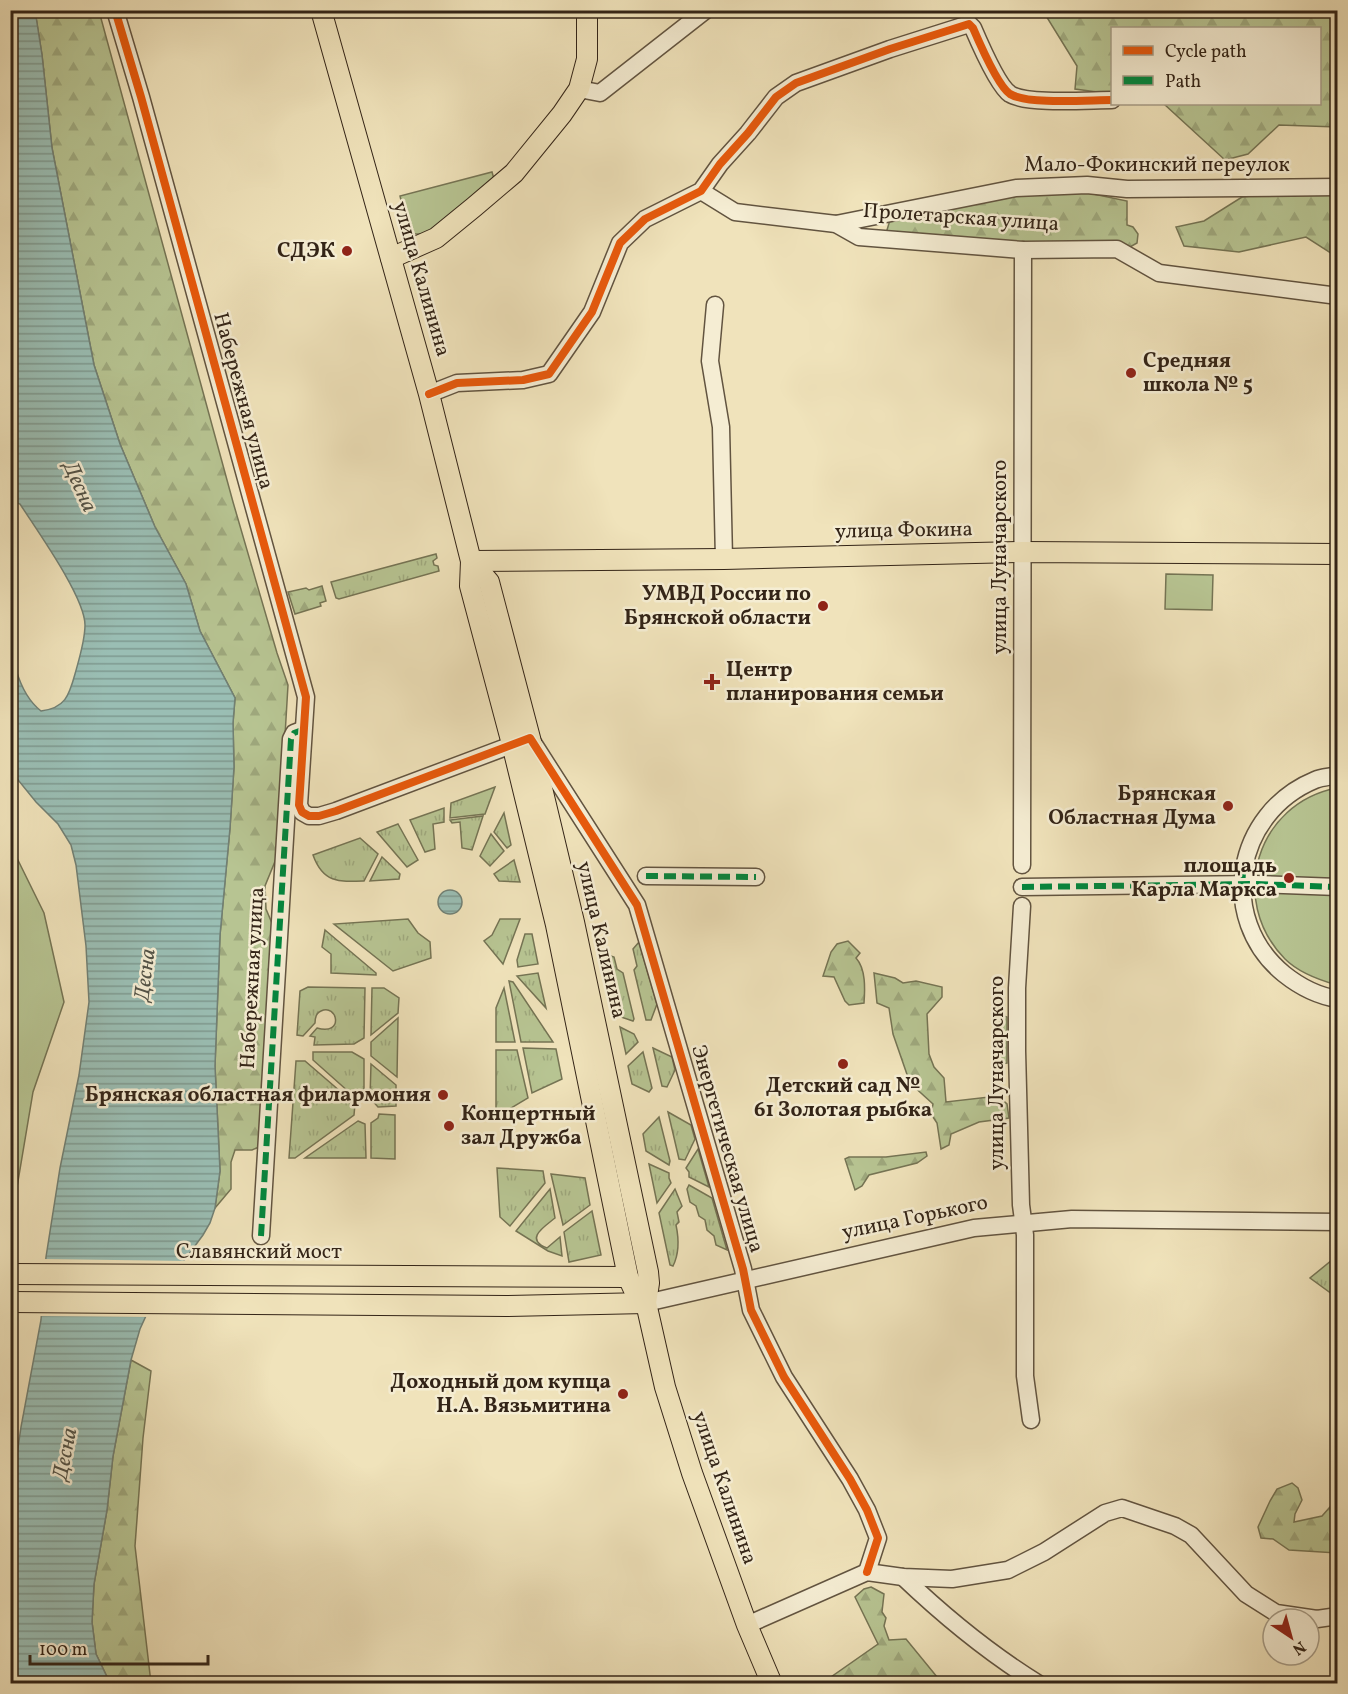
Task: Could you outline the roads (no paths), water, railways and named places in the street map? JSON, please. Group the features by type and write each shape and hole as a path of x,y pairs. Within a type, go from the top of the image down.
{"main road":[{"name":"улица Калинина","path":"321,10 429,394 471,561 489,582 628,1277 634,1290 646,1303"},
{"path":"391,258 436,238 514,174 579,90 587,59 587,10"},
{"name":"улица Фокина","path":"471,561 724,559 1022,552 1338,554"},
{"name":"улица Калинина","path":"521,741 574,922 646,1262 649,1283 646,1303 665,1387 692,1473 747,1625 772,1683"},
{"name":"Славянский мост","path":"10,1274 628,1277"},
{"name":"улица Горького","path":"10,1302 506,1305 646,1303"}],"street":[{"name":"Набережная улица","path":"115,10 306,697 302,730 299,805 302,812 309,816 319,816 353,806 521,741"},
{"path":"579,90 600,93 706,10"},
{"path":"429,394 457,383 523,380 549,374 592,312 620,243 645,219 701,191 720,164 776,97 796,83 890,49 969,24 1008,93 1027,100 1111,100"},
{"name":"Мало-Фокинский переулок","path":"836,224 1016,188 1087,185 1127,189 1338,187"},
{"name":"Пролетарская улица","path":"701,191 735,212 836,224 860,237 1023,250 1117,249 1159,273 1338,296"},
{"name":"улица Луначарского","path":"1022,865 1023,250"},
{"path":"715,305 710,362 721,428 724,559"},
{"name":"Набережная улица","path":"261,1236 291,739 294,732 302,730"},
{"name":"Энергетическая улица","path":"521,741 638,908 746,1280 751,1310 784,1377 850,1479 867,1510 878,1538 867,1572"},
{"path":"1338,775 1316,780 1284,798 1260,825 1245,859 1242,883 1245,914 1251,931 1270,962 1299,985 1338,999"},
{"path":"646,876 756,877"},
{"path":"1022,887 1242,883 1338,886"},
{"name":"улица Луначарского","path":"1022,906 1017,988 1017,1052 1025,1235 1025,1376 1031,1420"},
{"name":"улица Горького","path":"646,1303 974,1228 1072,1218 1338,1222"},
{"path":"747,1625 867,1572 903,1577 952,1579 1008,1570 1044,1552 1105,1513 1122,1508 1175,1526 1191,1535 1246,1594 1276,1612 1317,1619 1338,1616"},
{"path":"903,1577 934,1606 1019,1671 1039,1683"}],"water":[{"name":"Десна","path":"35,10 52,148 94,365 120,444 155,527 186,584 200,631 235,698 234,767 220,935 215,1066 220,1171 215,1208 210,1223 151,1305 140,1329 131,1360 113,1456 107,1510 94,1584 92,1622 96,1654 110,1683 11,1683 11,1496 41,1320 46,1257 60,1168 79,1075 89,1002 86,946 76,865 71,845 58,824 14,775 11,766 10,545 17,577 11,633 13,658 26,694 41,711 56,707 68,695 82,650 85,625 77,598 48,546 20,504 15,502 10,506 11,11"},
{"path":"450,890 458,894 462,902 458,910 450,914 442,910 438,902 442,894"}],"place":[{"name":"СДЭК","path":"347,251"},
{"name":"Средняя школа № 5","path":"1131,373"},
{"name":"УМВД России по Брянской области","path":"823,606"},
{"name":"Центр планирования семьи","path":"712,682"},
{"name":"Брянская Областная Дума","path":"1228,806"},
{"name":"площадь Карла Маркса","path":"1289,878"},
{"name":"Детский сад № 61 Золотая рыбка","path":"843,1064"},
{"name":"Брянская областная филармония","path":"443,1095"},
{"name":"Концертный зал Дружба","path":"449,1126"},
{"name":"Доходный дом купца Н.А. Вязьмитина","path":"623,1394"}]}
